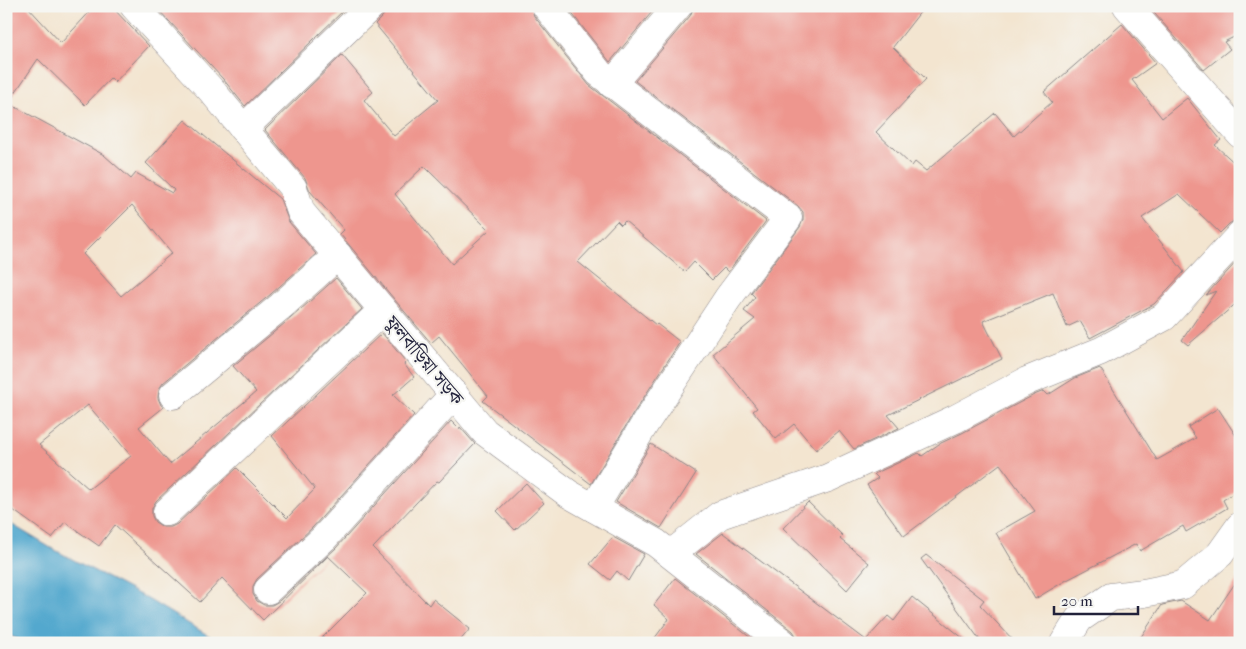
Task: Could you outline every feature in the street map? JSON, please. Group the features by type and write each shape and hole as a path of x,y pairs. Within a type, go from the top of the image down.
{"street":[{"name":"ফুলবাড়িয়া সড়ক","path":"134,6 211,90 293,188 302,212 485,432 569,494 656,543 783,643"},
{"path":"243,129 370,6"},
{"path":"546,6 599,73 788,218 728,298 646,422 594,508"},
{"path":"612,84 678,6"},
{"path":"1127,6 1236,122"},
{"path":"671,554 720,516 828,478 955,419 1027,381 1101,351 1164,317 1240,235"},
{"path":"173,395 281,306 338,255"},
{"path":"167,512 383,310"},
{"path":"268,590 324,538 454,394"},
{"path":"1064,643 1079,619 1111,597 1183,585 1220,554 1240,526"}],"water":[{"path":"6,521 51,548 146,598 221,643 27,643 6,634"}],"building":[{"path":"6,6 27,6 61,43 95,6 111,6 149,46 115,82 111,78 85,105 38,59 8,103 104,155 131,179 136,173 172,193 174,190 146,163 185,120 280,199 289,222 316,254 271,294 163,383 159,389 158,398 164,407 139,427 170,464 256,392 233,366 336,278 362,309 156,501 152,508 152,516 155,522 163,527 171,527 177,524 237,468 287,518 315,489 272,436 382,333 406,362 404,364 414,377 393,395 414,415 313,527 257,579 253,586 253,594 257,601 264,605 272,605 279,601 336,548 451,421 459,429 460,427 475,444 373,548 429,605 433,599 470,629 458,643 317,643 367,593 328,556 263,620 222,578 200,602 115,525 99,546 65,522 52,538 6,505","holes":["132,205 172,253 121,296 83,254","88,405 131,456 89,489 39,445"]},
{"path":"155,6 348,6 245,106 223,79"},
{"path":"386,6 531,6 534,16 589,85 766,221 728,272 724,268 712,280 694,262 685,272 625,221 621,225 617,221 578,262 680,342 633,414 591,484 483,401 488,396 439,336 431,343 394,299 340,234 344,230 310,191 305,178 265,130 342,55 373,92 364,100 394,136 438,100 375,24 386,11","holes":["424,166 489,230 452,264 395,194"]},
{"path":"566,6 657,6 610,62"},
{"path":"693,6 925,6 893,47 926,79 876,132 912,166 915,162 926,171 995,113 1014,136 1052,102 1044,92 1122,24 1156,63 1132,80 1162,118 1187,98 1221,140 1215,145 1240,168 1240,220 1235,220 1220,233 1179,194 1142,218 1184,272 1154,304 1090,338 1080,321 1067,327 1053,293 983,321 1002,359 888,415 899,428 854,449 839,431 816,450 794,424 776,439 753,411 757,408 713,354 755,319 744,311 755,297 751,293 800,227 803,220 803,212 798,206 635,81 690,16"},
{"path":"1148,6 1240,6 1240,34 1224,42 1230,49 1204,70"},
{"path":"1240,258 1240,300 1188,345 1182,340 1216,291 1206,295"},
{"path":"1100,368 1157,460 1196,438 1188,427 1218,408 1240,442 1240,489 1223,500 1227,508 1186,532 1183,526 1140,551 1136,544 1035,599 996,533 1035,511 1000,464 904,536 867,485 878,478 874,474 919,453 922,456 939,444 1034,395 1044,391 1048,395 1075,378"},
{"path":"651,444 696,473 661,528 616,502"},
{"path":"526,483 544,503 515,530 497,511"},
{"path":"808,502 843,536 840,539 869,563 847,590 783,528"},
{"path":"723,533 866,640 888,616 894,621 912,597 969,643 798,643 793,631 696,554"},
{"path":"613,537 644,554 628,581 617,571 610,580 590,564"},
{"path":"926,555 984,600 980,605 1016,643 982,643 921,559"},
{"path":"1240,576 1240,643 1137,643 1162,605 1181,601 1210,620"},
{"path":"675,578 757,643 651,643 669,619 654,605"}]}
